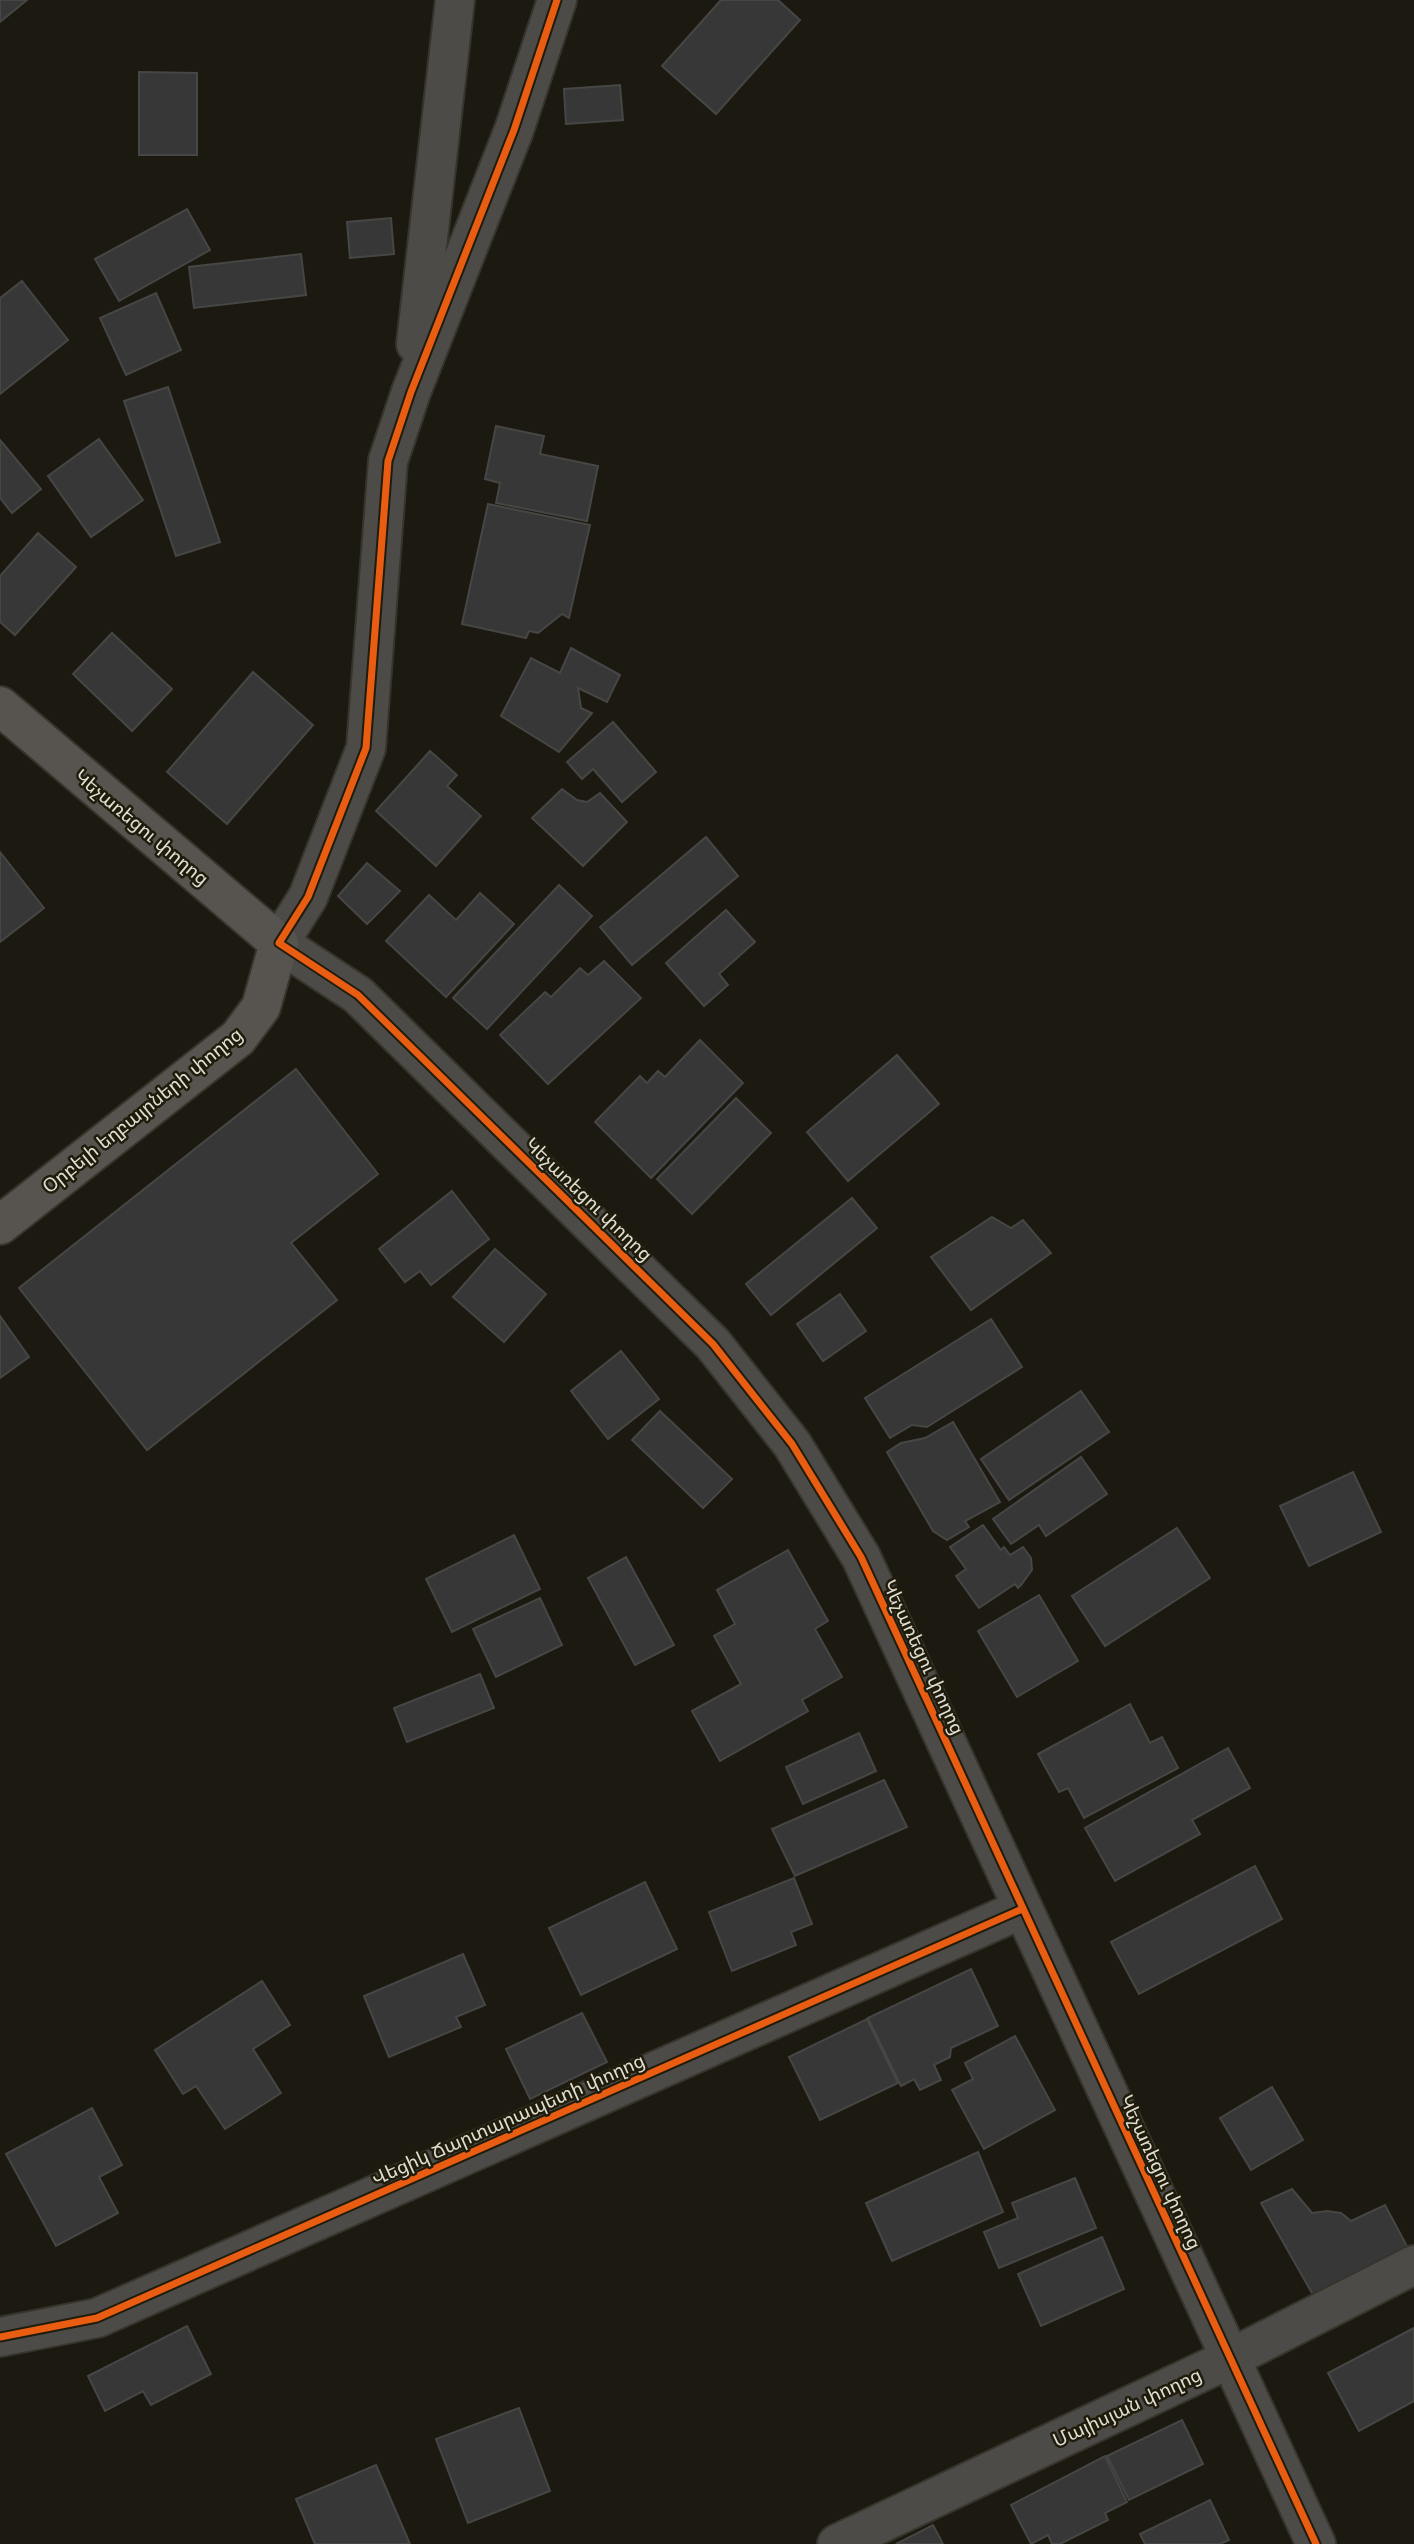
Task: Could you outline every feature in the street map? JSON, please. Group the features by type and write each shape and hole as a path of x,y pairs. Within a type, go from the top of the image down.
{"main road":[{"name":"Կեչառեցու փողոց","path":"0,706 279,943"},
{"name":"Օրբելի եղբայրների փողոց","path":"0,1225 238,1038 261,1007 279,943"}],"street":[{"path":"411,392 455,0"},
{"path":"279,943 308,897 366,748 388,461 411,392 514,130 557,0"},
{"name":"Կեչառեցու փողոց","path":"279,943 368,1005 713,1344 792,1444 861,1557 1316,2544"},
{"name":"Վեցիկ Ճարտարապետի փողոց","path":"0,2337 97,2318 1022,1909"},
{"name":"Մայիսյան փողոց","path":"836,2544 1231,2358 1414,2265"}],"building":[{"path":"0,0 27,0 0,22"},
{"path":"721,0 778,0 800,20 716,114 662,66"},
{"path":"139,72 197,73 197,155 139,155"},
{"path":"620,85 623,120 566,124 564,89"},
{"path":"187,209 210,250 119,301 95,259"},
{"path":"391,218 394,254 350,258 347,222"},
{"path":"301,254 306,295 194,308 189,267"},
{"path":"22,281 68,340 0,394 0,298"},
{"path":"156,293 181,350 126,375 100,318"},
{"path":"168,387 220,542 176,556 124,401"},
{"path":"496,426 544,436 540,454 598,466 587,521 496,503 500,483 485,479"},
{"path":"99,439 143,500 91,537 48,476"},
{"path":"0,440 41,489 12,513 0,498"},
{"path":"488,504 590,525 569,618 562,614 538,633 529,631 526,638 462,624"},
{"path":"38,533 76,567 15,635 0,622 0,576"},
{"path":"112,633 172,689 132,731 73,674"},
{"path":"571,648 620,675 607,702 578,688 581,708 592,713 559,752 501,716 531,658 560,673"},
{"path":"253,672 313,725 227,824 167,772"},
{"path":"613,722 656,772 622,802 593,769 582,779 567,762"},
{"path":"430,751 457,775 447,786 481,816 436,866 376,811"},
{"path":"562,789 577,800 587,802 600,793 627,822 583,866 532,818"},
{"path":"706,837 738,876 632,965 600,927"},
{"path":"0,852 44,908 0,942"},
{"path":"367,863 400,891 367,924 338,896"},
{"path":"559,885 592,916 487,1029 453,998"},
{"path":"480,893 514,924 446,997 386,941 429,895 456,920"},
{"path":"726,910 755,942 719,974 728,985 704,1006 666,963"},
{"path":"604,961 641,998 548,1084 500,1035 545,992 551,997 580,968 588,975"},
{"path":"700,1040 743,1083 651,1178 595,1122 640,1076 647,1083 658,1071 665,1077"},
{"path":"897,1055 939,1104 848,1181 807,1132"},
{"path":"296,1069 378,1174 291,1243 337,1300 147,1450 19,1288"},
{"path":"736,1098 771,1133 692,1214 657,1179"},
{"path":"452,1191 489,1239 431,1285 420,1271 405,1282 379,1249"},
{"path":"852,1198 877,1228 771,1315 746,1284"},
{"path":"992,1217 1011,1228 1023,1220 1051,1253 971,1310 931,1257"},
{"path":"495,1249 546,1294 504,1342 453,1297"},
{"path":"840,1294 866,1331 823,1361 797,1324"},
{"path":"0,1316 29,1357 0,1378"},
{"path":"991,1319 1022,1367 927,1427 912,1425 890,1438 865,1398"},
{"path":"621,1351 659,1399 608,1439 571,1391"},
{"path":"1081,1391 1109,1432 1009,1500 981,1459"},
{"path":"660,1411 732,1479 703,1508 632,1440"},
{"path":"953,1422 1000,1502 965,1521 969,1527 947,1540 933,1531 887,1452 901,1443 925,1438"},
{"path":"1081,1457 1107,1494 1046,1536 1039,1525 1011,1544 993,1519"},
{"path":"1353,1472 1381,1532 1309,1566 1280,1506"},
{"path":"983,1525 1001,1550 1004,1547 1010,1555 1023,1547 1031,1558 1032,1570 1018,1588 1015,1584 979,1608 956,1576 966,1569 950,1547"},
{"path":"1177,1528 1210,1578 1105,1646 1072,1596"},
{"path":"514,1535 540,1589 452,1632 426,1579"},
{"path":"788,1550 828,1621 815,1629 842,1677 802,1700 808,1711 720,1761 692,1711 741,1684 714,1636 735,1624 717,1590"},
{"path":"626,1557 674,1645 635,1665 588,1578"},
{"path":"1039,1595 1078,1661 1017,1697 978,1631"},
{"path":"540,1598 562,1645 496,1677 473,1629"},
{"path":"480,1674 494,1708 407,1742 394,1708"},
{"path":"1130,1704 1150,1743 1162,1737 1178,1768 1084,1818 1068,1788 1059,1792 1038,1754"},
{"path":"859,1733 876,1771 803,1804 786,1767"},
{"path":"1228,1748 1250,1788 1192,1820 1200,1834 1115,1881 1085,1828"},
{"path":"884,1780 907,1827 795,1876 772,1829"},
{"path":"1255,1866 1282,1919 1139,1994 1111,1942"},
{"path":"794,1878 812,1924 791,1932 796,1945 732,1971 709,1912"},
{"path":"645,1882 677,1949 581,1995 549,1928"},
{"path":"463,1954 485,2005 456,2017 461,2027 389,2057 364,1996"},
{"path":"971,1969 998,2026 951,2048 950,2057 934,2065 941,2080 920,2090 914,2079 901,2086 868,2018"},
{"path":"262,1981 290,2025 253,2049 281,2093 225,2129 196,2086 183,2094 155,2050"},
{"path":"582,2013 607,2062 530,2099 506,2049"},
{"path":"867,2019 898,2083 820,2120 789,2057"},
{"path":"1015,2036 1055,2110 984,2149 952,2090 973,2079 965,2063"},
{"path":"1272,2087 1303,2140 1251,2170 1220,2118"},
{"path":"92,2108 122,2165 99,2177 118,2213 56,2246 6,2154"},
{"path":"978,2152 1003,2212 892,2261 866,2203"},
{"path":"1075,2178 1096,2228 999,2268 984,2232 1018,2218 1012,2203"},
{"path":"1292,2189 1312,2213 1341,2213 1351,2221 1385,2205 1408,2248 1313,2295 1261,2203"},
{"path":"1102,2237 1124,2289 1041,2326 1018,2274"},
{"path":"187,2326 211,2374 151,2405 143,2391 105,2411 88,2376"},
{"path":"1414,2328 1414,2401 1359,2431 1328,2373"},
{"path":"519,2408 550,2491 468,2523 436,2439"},
{"path":"1182,2420 1203,2464 1129,2500 1107,2456"},
{"path":"1105,2456 1127,2502 1105,2513 1108,2520 1060,2544 1052,2544 1048,2535 1031,2544 1011,2505"},
{"path":"376,2465 410,2544 315,2544 296,2499"},
{"path":"1210,2500 1229,2540 1220,2544 1145,2544 1140,2534"},
{"path":"933,2525 943,2544 896,2544"}],"cycle path":[{"path":"557,0 514,130 411,392 388,461 366,748 308,897 279,943 358,995 713,1344 792,1444 861,1557 1316,2544"},
{"path":"0,2337 97,2318 1022,1909"}]}
